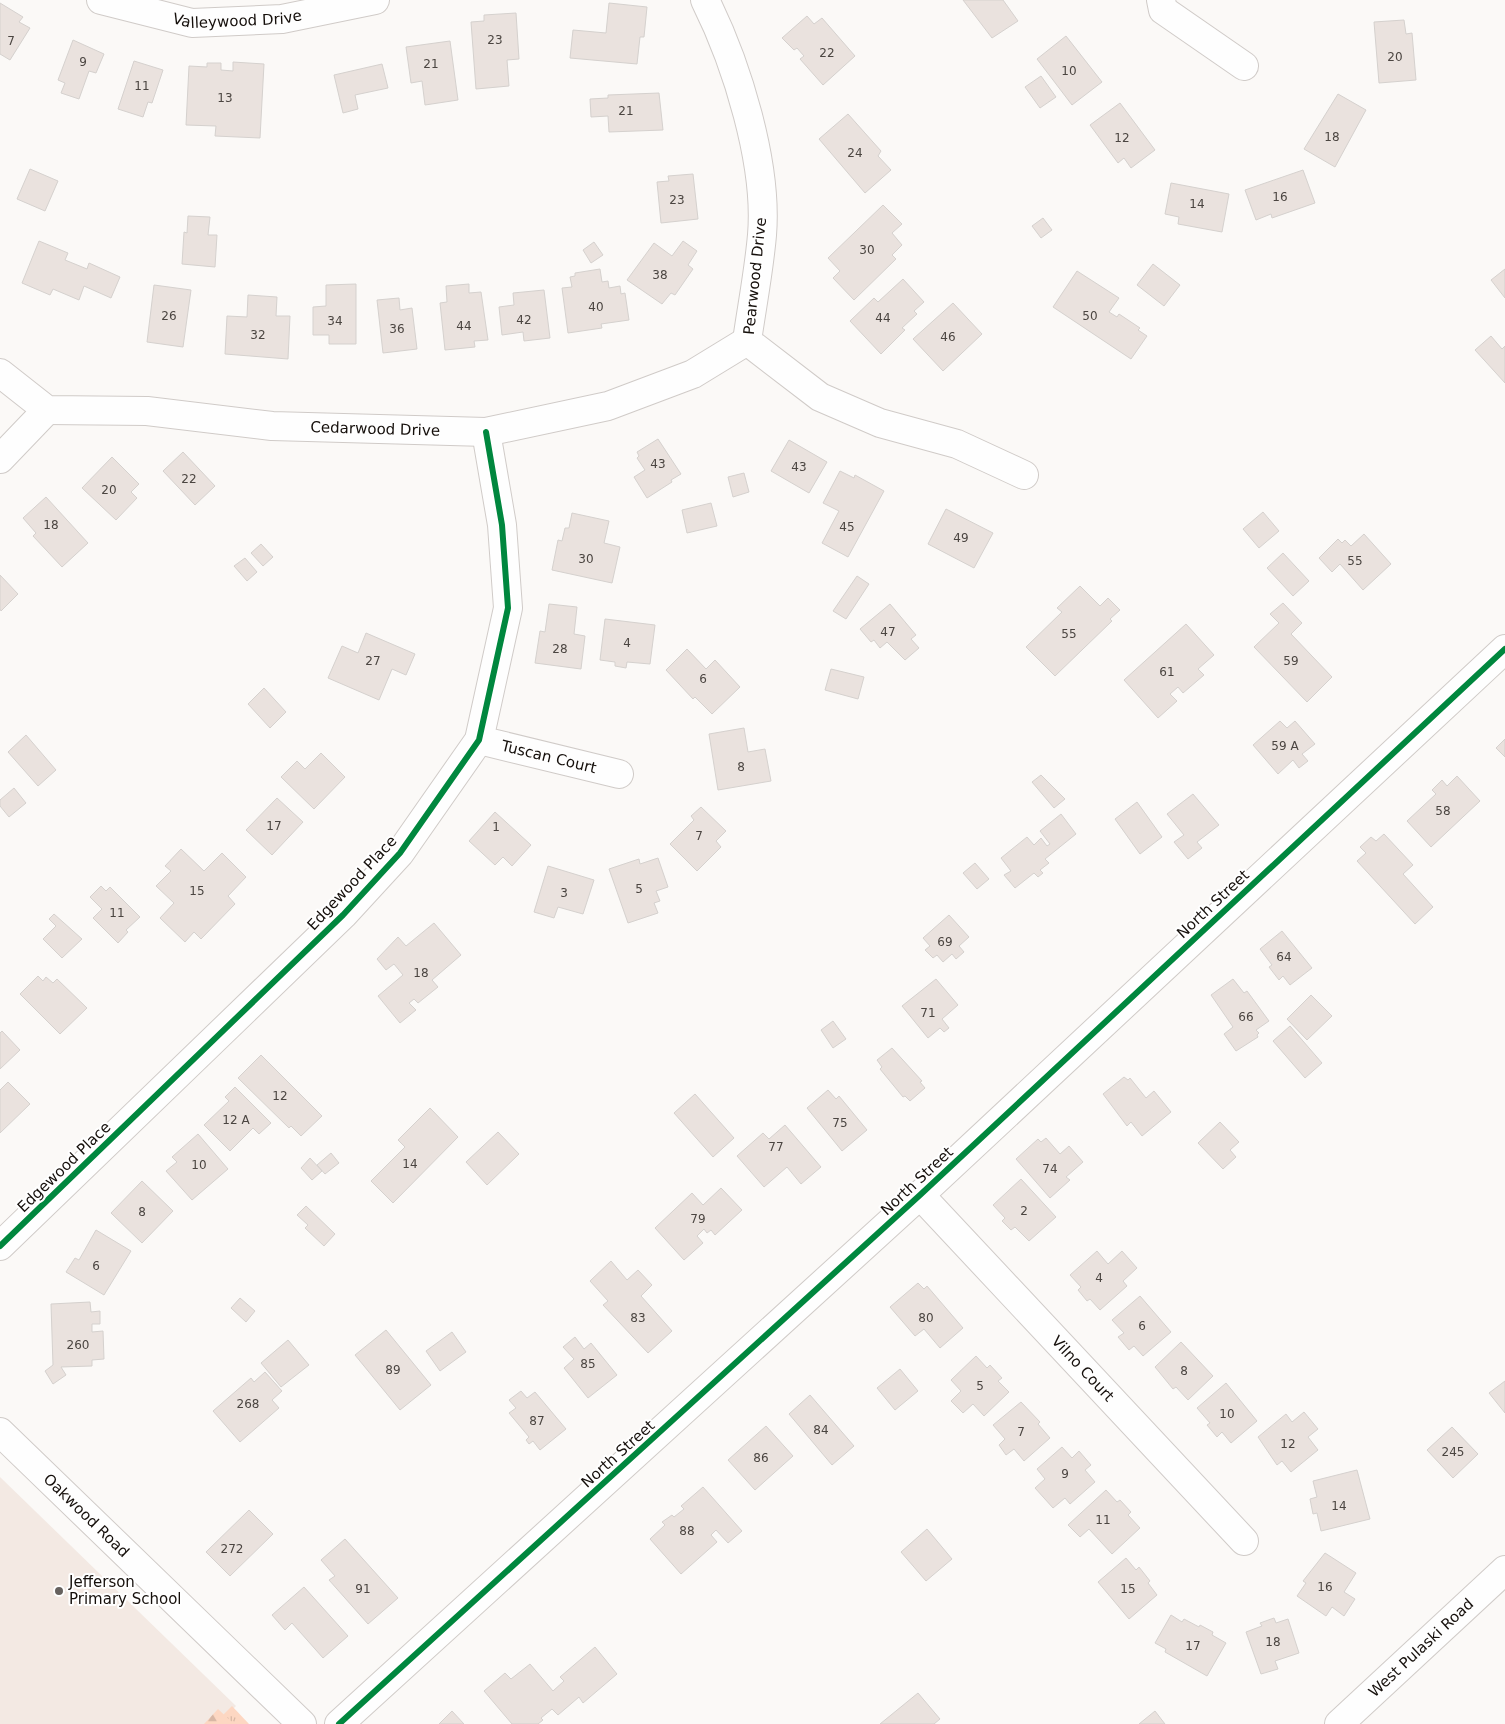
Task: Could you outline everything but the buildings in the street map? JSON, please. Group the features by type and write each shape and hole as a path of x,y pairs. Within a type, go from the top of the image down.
{"street":[{"name":"Valleywood Drive","path":"101,0 192,23 282,19 375,0"},
{"name":"Pearwood Drive","path":"705,0 720,29 759,163 762,233 747,341 820,397 880,423 957,444 1024,476"},
{"path":"1160,0 1163,10 1244,66"},
{"name":"Cedarwood Drive","path":"47,410 147,411 272,426 486,432 608,406 693,374 747,341"},
{"path":"0,373 47,410 0,458"},
{"name":"Edgewood Place","path":"0,1246 343,915 400,853 479,740 508,608 502,525 486,432"},
{"name":"North Street","path":"339,1724 920,1195 1505,649"},
{"name":"Tuscan Court","path":"479,740 619,774"},
{"name":"Vilno Court","path":"920,1195 1244,1541"},
{"name":"Oakwood Road","path":"0,1432 302,1724"},
{"name":"West Pulaski Road","path":"1338,1724 1505,1570"}],"shaded area":[{"name":"Jefferson Primary School","path":"0,1477 236,1706 218,1724 0,1724"}],"green space":[{"path":"232,1706 249,1724 214,1724"},
{"path":"218,1709 234,1724 204,1724"}],"cycle path":[{"path":"0,1246 343,915 400,853 479,740 508,608 502,525 486,432"},
{"path":"339,1724 920,1195 1505,649"}],"place":[{"name":"Jefferson Primary School","path":"59,1591"}]}
